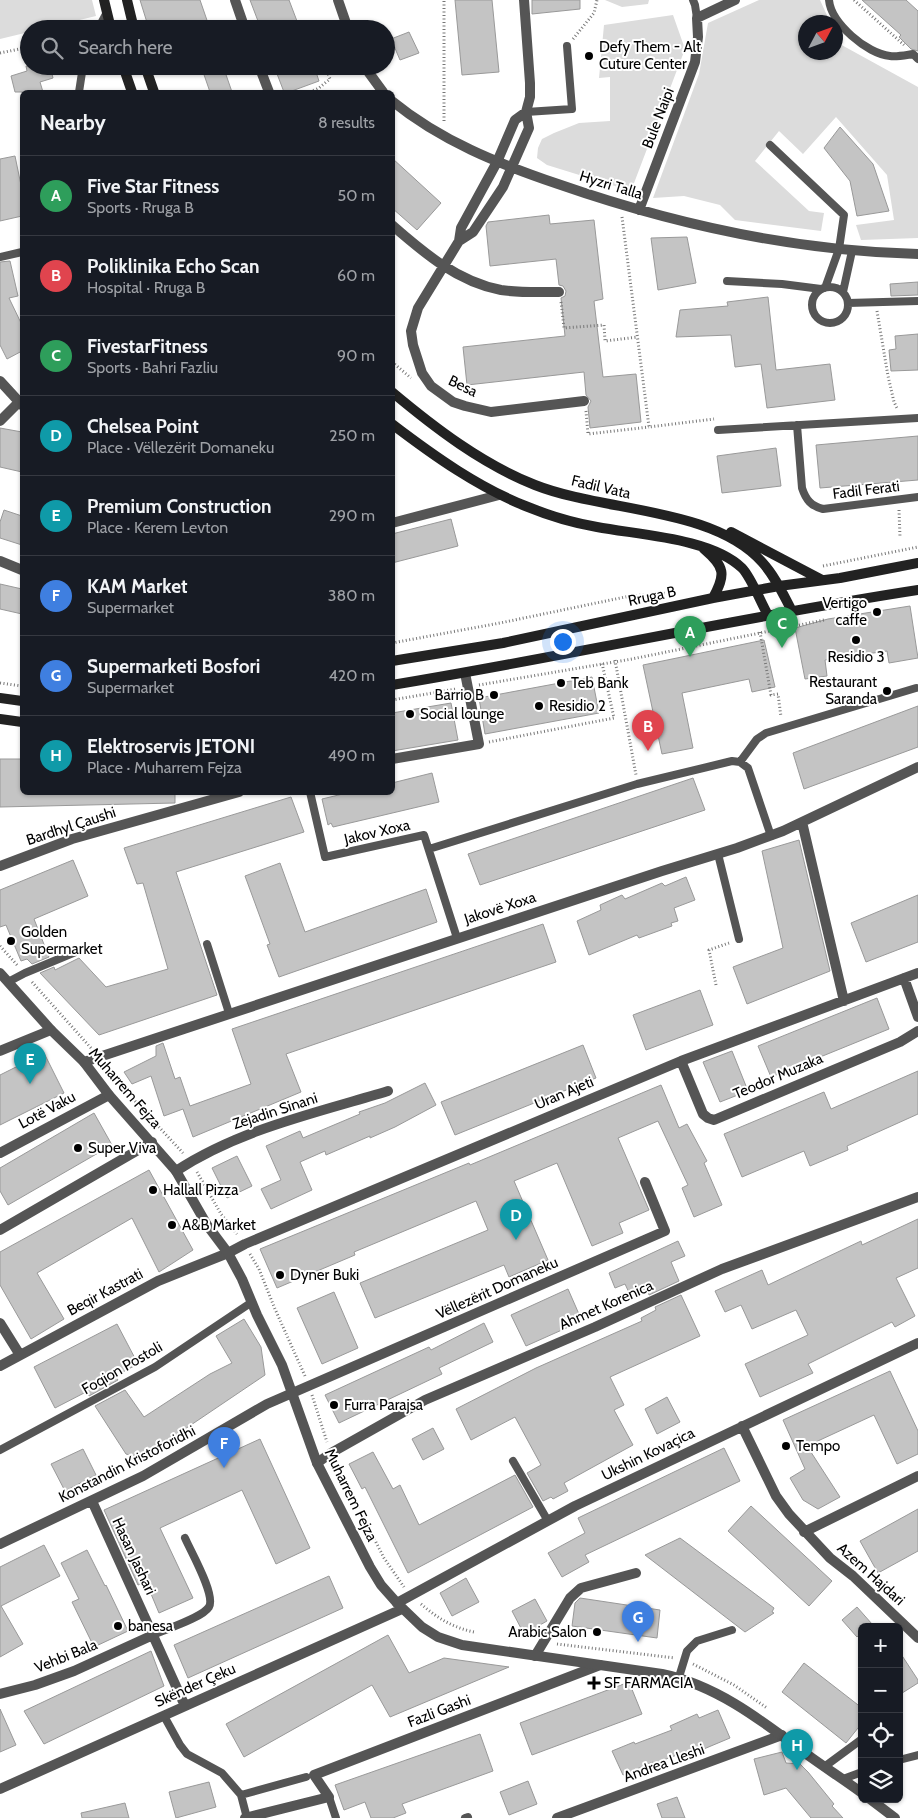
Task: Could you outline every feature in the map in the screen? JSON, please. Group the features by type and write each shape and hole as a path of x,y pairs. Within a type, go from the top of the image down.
{"main road":[{"path":"104,0 109,20"},
{"path":"127,0 132,20"},
{"path":"126,75 131,90"},
{"path":"148,75 153,90"},
{"name":"Fadil Vata","path":"395,394 451,438 509,473 536,485 595,502 682,519 706,526 747,549 762,562 779,586 792,610"},
{"path":"395,426 437,456 499,495 529,508 596,527 699,546 719,553 732,560 743,570 755,591 763,616"},
{"path":"706,526 733,533 822,580"},
{"path":"699,546 714,557 723,575 714,598"},
{"name":"Rruga B","path":"395,660 503,642 714,598 918,563"},
{"path":"395,685 599,648 792,610 918,590"},
{"path":"0,698 20,701"},
{"path":"0,719 20,722"}],"street":[{"path":"235,0 242,20"},
{"path":"338,0 345,20"},
{"name":"Besa","path":"459,241 473,232 503,187 529,128 526,112 530,97 530,83 524,0"},
{"path":"697,18 735,0"},
{"name":"Bule Naipi","path":"639,210 695,62 698,37 697,18"},
{"path":"262,75 268,90"},
{"path":"371,75 382,90"},
{"name":"Hyzri Talla","path":"395,103 444,136 497,162 584,193 639,210 743,235 852,251 918,254"},
{"name":"Besa","path":"526,112 515,120 497,162 461,228 459,241 418,308 411,331 417,361 422,374 431,386 453,402 478,410 491,412 584,401"},
{"path":"395,227 444,267 472,281 512,292 559,292"},
{"path":"0,381 20,402"},
{"path":"0,421 20,404"},
{"path":"395,522 499,495"},
{"path":"0,561 20,569"},
{"path":"395,758 479,744 465,673"},
{"name":"Jakovë Xoxa","path":"84,1062 662,870 771,836 918,767"},
{"name":"Bardhyl Çaushi","path":"0,866 72,839 228,795"},
{"path":"802,822 844,1000"},
{"name":"Muharrem Fejza","path":"0,973 51,1030 84,1062 109,1095 176,1171 207,1225 228,1253 282,1366 317,1463 370,1567 381,1585 400,1606 422,1626 438,1637 462,1645 679,1677 699,1684 730,1701 782,1735 858,1790"},
{"name":"Uran Ajeti","path":"228,1253 245,1244 680,1061 918,973"},
{"path":"904,978 918,1017"},
{"path":"0,1051 51,1030"},
{"name":"Teodor Muzaka","path":"680,1061 703,1114 714,1120 900,1042 918,1031"},
{"name":"Zejadin Sinani","path":"176,1171 190,1161 261,1130 388,1091"},
{"name":"Lotë Vaku","path":"0,1152 109,1095"},
{"path":"0,1230 152,1142"},
{"name":"Vëllezërit Domaneku","path":"293,1394 665,1231 646,1182"},
{"name":"Ahmet Korenica","path":"317,1463 330,1453 425,1400 595,1327 722,1269 918,1197"},
{"name":"Beqir Kastrati","path":"0,1366 158,1281 228,1253"},
{"path":"0,1323 20,1355"},
{"name":"Ukshin Kovaçica","path":"400,1606 411,1596 548,1521 742,1426 918,1343"},
{"name":"Konstandin Kristoforidhi","path":"0,1544 143,1476 267,1404 293,1394"},
{"name":"Azem Hajdari","path":"742,1426 776,1496 804,1532 918,1638"},
{"path":"804,1532 890,1492 918,1476"},
{"name":"Hasan Jashari","path":"92,1501 186,1706"},
{"path":"535,1656 570,1598 581,1588 636,1573"},
{"name":"Skënder Çeku","path":"0,1789 186,1706 400,1606"},
{"name":"Vehbi Bala","path":"0,1694 74,1671 153,1635"},
{"name":"Fazli Gashi","path":"329,1797 314,1775 600,1665"},
{"name":"Andrea Lleshi","path":"557,1818 782,1735"},
{"path":"246,1818 329,1797"},
{"path":"875,1803 895,1818"}],"lane":[{"path":"693,0 696,6 697,18"},
{"path":"829,0 829,5 840,23 855,40 873,52 890,56 916,56"},
{"path":"103,20 107,12"},
{"path":"526,112 572,109 566,46"},
{"path":"79,90 82,75"},
{"path":"770,146 844,215 839,249 823,288 813,298 812,304 815,316 819,320 830,324 842,320 846,315 848,304 843,292 852,251"},
{"path":"0,257 20,252"},
{"path":"726,282 835,288 843,292"},
{"path":"848,304 918,301"},
{"path":"718,430 918,418"},
{"name":"Fadil Ferati","path":"797,425 802,488 805,498 814,506 823,509 918,497"},
{"path":"740,762 757,738 766,733 916,688"},
{"path":"457,938 428,849 637,784 732,761 740,762 748,768 771,836"},
{"name":"Jakov Xoxa","path":"311,795 325,857 424,835 428,849"},
{"path":"718,854 738,940"},
{"path":"207,944 229,1013"},
{"path":"8,982 78,951"},
{"name":"Foqion Postoli","path":"0,1450 154,1367 252,1302"},
{"path":"513,1461 548,1521"},
{"name":"Vehbi Bala","path":"153,1635 202,1613 209,1607 211,1599 208,1590 185,1538"},
{"path":"679,1677 687,1651 697,1641 732,1630"},
{"path":"164,1716 180,1745 188,1754 222,1772 241,1795 246,1818"},
{"path":"824,1767 858,1742"},
{"path":"903,1759 918,1754"},
{"path":"843,1779 858,1773"},
{"path":"241,1795 306,1777"},
{"name":"Fazli Gashi","path":"329,1797 336,1818"}],"path":[{"path":"444,0 444,121"},
{"path":"566,46 594,13 596,0"},
{"path":"854,0 916,56"},
{"path":"0,53 20,48"},
{"path":"314,90 330,79 328,75"},
{"path":"621,204 649,427"},
{"path":"559,292 564,328 604,325 605,341 638,337"},
{"path":"876,303 888,376 894,402 901,419"},
{"path":"584,401 588,434 717,418 718,430"},
{"path":"898,499 900,537"},
{"path":"802,570 918,547"},
{"name":"Rruga B","path":"395,642 630,596 669,593"},
{"path":"763,616 761,634 771,695 778,694 782,720"},
{"path":"395,699 616,662 824,620"},
{"path":"613,645 637,784"},
{"path":"479,744 614,718 599,648"},
{"path":"0,683 20,686"},
{"path":"716,985 709,950 738,940"},
{"path":"0,946 99,1056 121,1086 190,1161 221,1214 245,1244 259,1269 310,1387 330,1453 395,1576 411,1596 446,1623 483,1634"},
{"path":"554,1644 664,1656 684,1660 734,1685 769,1709"}],"shaded area":[{"path":"0,0 92,0 96,16 79,20 20,20 20,34 0,39"},
{"path":"605,0 649,0 648,4 622,7"},
{"path":"759,0 820,0 827,15 798,15 798,60 843,60 843,46 918,87 918,238 861,240 856,225 894,220 887,175 836,117 803,154 779,131 755,161 809,211 824,213 821,231 735,220 720,205 684,196 653,198 699,74 708,23"},
{"path":"673,15 685,49 631,191 547,165 537,158 538,148 542,139 579,123 610,121 610,77 599,78 604,25"}],"building":[{"path":"140,0 200,0 207,20 146,20"},
{"path":"250,0 289,0 297,20 258,20"},
{"path":"455,0 492,0 499,72 462,75"},
{"path":"532,0 580,0 580,9 532,14"},
{"path":"862,0 906,0 918,11 918,51 911,49 899,37 901,35"},
{"path":"409,32 419,53 400,60 395,48 395,37"},
{"path":"20,73 20,75 52,75 53,78 40,82 42,90 20,90 20,92 15,92 11,76"},
{"path":"204,75 226,75 231,90 209,90"},
{"path":"277,75 317,75 319,81 294,90 283,90"},
{"path":"840,127 873,164 889,211 857,216 850,181 824,148"},
{"path":"15,156 20,180 20,216 0,221 0,159"},
{"path":"395,161 441,203 417,230 395,211"},
{"path":"549,215 550,224 594,220 603,299 594,301 603,377 636,374 641,422 590,428 588,407 591,401 586,395 584,372 467,385 463,347 565,336 561,298 565,296 566,291 563,286 559,285 556,259 490,266 486,226 488,222"},
{"path":"687,237 696,283 658,290 651,238"},
{"path":"10,261 18,296 9,298 20,321 20,352 7,359 0,345 0,262"},
{"path":"918,282 918,295 891,296 890,284"},
{"path":"768,297 776,370 830,364 835,400 767,408 761,364 735,367 731,335 676,337 680,310 728,306 727,302"},
{"path":"918,334 918,370 891,371 889,350 896,349 895,336"},
{"path":"0,428 20,432 20,472 0,467"},
{"path":"918,436 918,480 820,488 816,445"},
{"path":"776,448 781,486 722,493 717,456"},
{"path":"4,510 20,515 20,544 0,538 0,522"},
{"path":"451,519 458,546 395,562 395,533"},
{"path":"0,584 20,589 20,614 0,609"},
{"name":"Residio 3","path":"910,606 918,658 889,663 887,651 825,660 827,676 805,679 795,628 828,619"},
{"path":"764,640 775,687 752,692 749,679 682,693 693,748 662,754 643,665"},
{"name":"Residio 2","path":"592,677 599,713 485,734 479,698"},
{"path":"451,703 458,740 395,750 395,712"},
{"path":"918,706 918,747 804,789 793,753"},
{"path":"0,759 20,759 20,795 175,795 175,803 0,807"},
{"path":"432,773 439,802 333,827 331,823 328,825 322,799 339,795 395,795 395,782"},
{"path":"693,778 705,810 480,885 468,854"},
{"path":"291,797 304,832 176,872 217,995 99,1035 40,973 54,967 55,970 79,958 106,987 168,969 143,883 137,884 124,848"},
{"path":"799,840 830,971 747,1004 733,967 783,948 762,851"},
{"path":"73,860 88,896 34,919 49,957 32,964 27,959 21,961 6,925 0,927 0,890"},
{"path":"280,863 305,932 426,889 437,922 279,977 267,945 270,944 245,876"},
{"path":"686,877 695,900 674,908 678,921 671,923 672,926 639,938 637,935 589,955 577,921 601,910 600,905 622,895 625,899 662,883 665,886"},
{"path":"918,895 918,942 866,962 851,923"},
{"path":"543,924 556,962 286,1054 301,1092 193,1137 183,1109 164,1116 151,1076 132,1084 124,1072 156,1056 156,1046 163,1043 175,1079 180,1077 190,1106 251,1084 232,1029"},
{"path":"700,990 713,1025 646,1050 633,1015"},
{"path":"877,998 889,1029 771,1077 758,1046"},
{"path":"583,1045 596,1078 455,1135 441,1102"},
{"path":"732,1051 748,1091 720,1102 703,1062"},
{"path":"44,1053 64,1093 0,1125 0,1075"},
{"path":"918,1071 918,1114 847,1146 848,1150 810,1166 804,1151 742,1177 724,1134 824,1092 831,1109"},
{"path":"425,1083 436,1105 370,1138 370,1136 326,1155 325,1151 300,1162 312,1190 271,1209 261,1189 281,1180 266,1146 300,1131 303,1138 360,1114 359,1112 385,1103"},
{"path":"661,1085 679,1128 687,1124 707,1161 704,1163 722,1205 694,1217 682,1188 688,1185 658,1121 618,1138 649,1210 619,1223 623,1233 592,1246 557,1163 514,1181 548,1260 509,1277 504,1265 375,1318 360,1283 488,1230 476,1201 354,1252 355,1255 277,1288 260,1249 469,1163 470,1165"},
{"path":"94,1113 112,1145 8,1205 0,1191 0,1168"},
{"path":"237,1156 252,1186 227,1198 212,1168"},
{"path":"149,1170 193,1250 159,1272 132,1218 37,1273 64,1319 31,1339 0,1285 0,1252"},
{"path":"918,1219 918,1268 896,1278 915,1316 895,1327 892,1322 808,1364 813,1373 760,1397 745,1364 808,1335 796,1310 752,1329 741,1305 725,1312 715,1291 762,1270 768,1285 861,1241 862,1245"},
{"path":"678,1241 685,1256 671,1262 679,1281 649,1295 648,1291 632,1299 625,1284 615,1288 609,1273"},
{"path":"568,1289 582,1321 526,1346 511,1315"},
{"path":"334,1292 358,1348 322,1364 297,1308"},
{"path":"681,1295 700,1336 610,1377 624,1405 614,1410 633,1445 564,1483 568,1491 553,1499 551,1497 543,1501 527,1473 541,1465 515,1417 471,1440 456,1409 536,1368 642,1321 641,1318 656,1310 655,1307"},
{"path":"244,1319 261,1347 265,1375 142,1458 126,1454 95,1406 125,1390 144,1417 210,1374 232,1363 216,1336"},
{"path":"484,1323 493,1342 439,1368 442,1374 339,1423 325,1395 429,1347 431,1350"},
{"path":"117,1324 138,1364 115,1376 118,1380 89,1396 86,1392 55,1408 34,1367"},
{"path":"890,1371 918,1431 918,1454 897,1464 874,1415 807,1446 840,1497 818,1509 803,1500 790,1478 805,1469 783,1420"},
{"path":"667,1397 680,1422 657,1434 645,1409"},
{"path":"433,1428 444,1449 423,1460 412,1439"},
{"path":"260,1439 310,1548 276,1564 242,1490 160,1528 193,1598 159,1613 146,1582 138,1585 104,1510"},
{"path":"724,1448 740,1481 585,1555 589,1562 562,1577 548,1553 585,1533 578,1518"},
{"path":"83,1449 96,1475 65,1491 51,1464"},
{"path":"373,1452 393,1489 400,1485 419,1525 515,1475 533,1507 408,1573 365,1487 362,1489 349,1464"},
{"path":"751,1506 832,1581 809,1606 728,1531"},
{"path":"918,1509 918,1551 878,1573 860,1541"},
{"path":"680,1538 774,1608 772,1612 774,1613 745,1632 645,1555"},
{"path":"44,1545 60,1576 1,1606 23,1644 0,1657 0,1567"},
{"path":"87,1550 128,1631 94,1647 72,1602 79,1599 61,1563"},
{"path":"329,1576 343,1608 188,1678 174,1645"},
{"path":"466,1578 479,1602 452,1616 440,1593"},
{"path":"580,1598 660,1610 657,1638 572,1626 575,1603"},
{"path":"535,1599 547,1621 524,1634 512,1611"},
{"path":"857,1607 871,1623 858,1623 857,1637 842,1620"},
{"path":"388,1635 409,1673 444,1658 509,1667 390,1717 372,1685 244,1757 226,1724"},
{"path":"151,1651 164,1686 44,1744 24,1711"},
{"path":"903,1657 918,1680 918,1683 903,1692"},
{"path":"804,1663 858,1705 858,1728 846,1743 782,1692"},
{"path":"629,1682 642,1714 532,1755 520,1723"},
{"path":"0,1709 16,1745 0,1752"},
{"path":"718,1710 730,1738 699,1751 698,1747 653,1764 653,1762 623,1775 612,1751 672,1730 670,1726 697,1714 699,1718"},
{"path":"480,1734 493,1771 402,1804 406,1813 393,1818 371,1818 365,1802 344,1810 335,1785"},
{"path":"782,1752 786,1763 800,1764 808,1772 843,1818 811,1818 786,1788 764,1795 754,1759"},
{"path":"528,1781 537,1804 509,1815 500,1792"},
{"path":"209,1782 216,1807 176,1818 169,1792"},
{"path":"677,1797 685,1818 662,1818 657,1804"},
{"path":"125,1803 129,1818 82,1818 81,1813"}],"place":[{"name":"Defy Them - Alt Cuture Center","path":"589,56"},
{"name":"Vertigo caffe","path":"877,612"},
{"name":"Residio 3","path":"856,640"},
{"name":"FivestarFitness","path":"782,648"},
{"name":"Five Star Fitness","path":"690,657"},
{"name":"Teb Bank","path":"561,683"},
{"name":"Restaurant Saranda","path":"887,691"},
{"name":"Barrio B","path":"494,695"},
{"name":"Residio 2","path":"539,706"},
{"name":"Social lounge","path":"410,714"},
{"name":"Poliklinika Echo Scan","path":"648,751"},
{"name":"Golden Supermarket","path":"11,941"},
{"name":"Premium Construction","path":"30,1084"},
{"name":"Super Viva","path":"78,1148"},
{"name":"Hallall Pizza","path":"153,1190"},
{"name":"A&B Market","path":"172,1225"},
{"name":"Chelsea Point","path":"516,1240"},
{"name":"Dyner Buki","path":"280,1275"},
{"name":"Furra Parajsa","path":"334,1405"},
{"name":"Tempo","path":"786,1446"},
{"name":"KAM Market","path":"224,1468"},
{"name":"banesa","path":"118,1626"},
{"name":"Arabic Salon","path":"597,1632"},
{"name":"Supermarketi Bosfori","path":"638,1642"},
{"name":"SF FARMACIA","path":"594,1683"},
{"name":"Elektroservis JETONI","path":"797,1770"}]}
